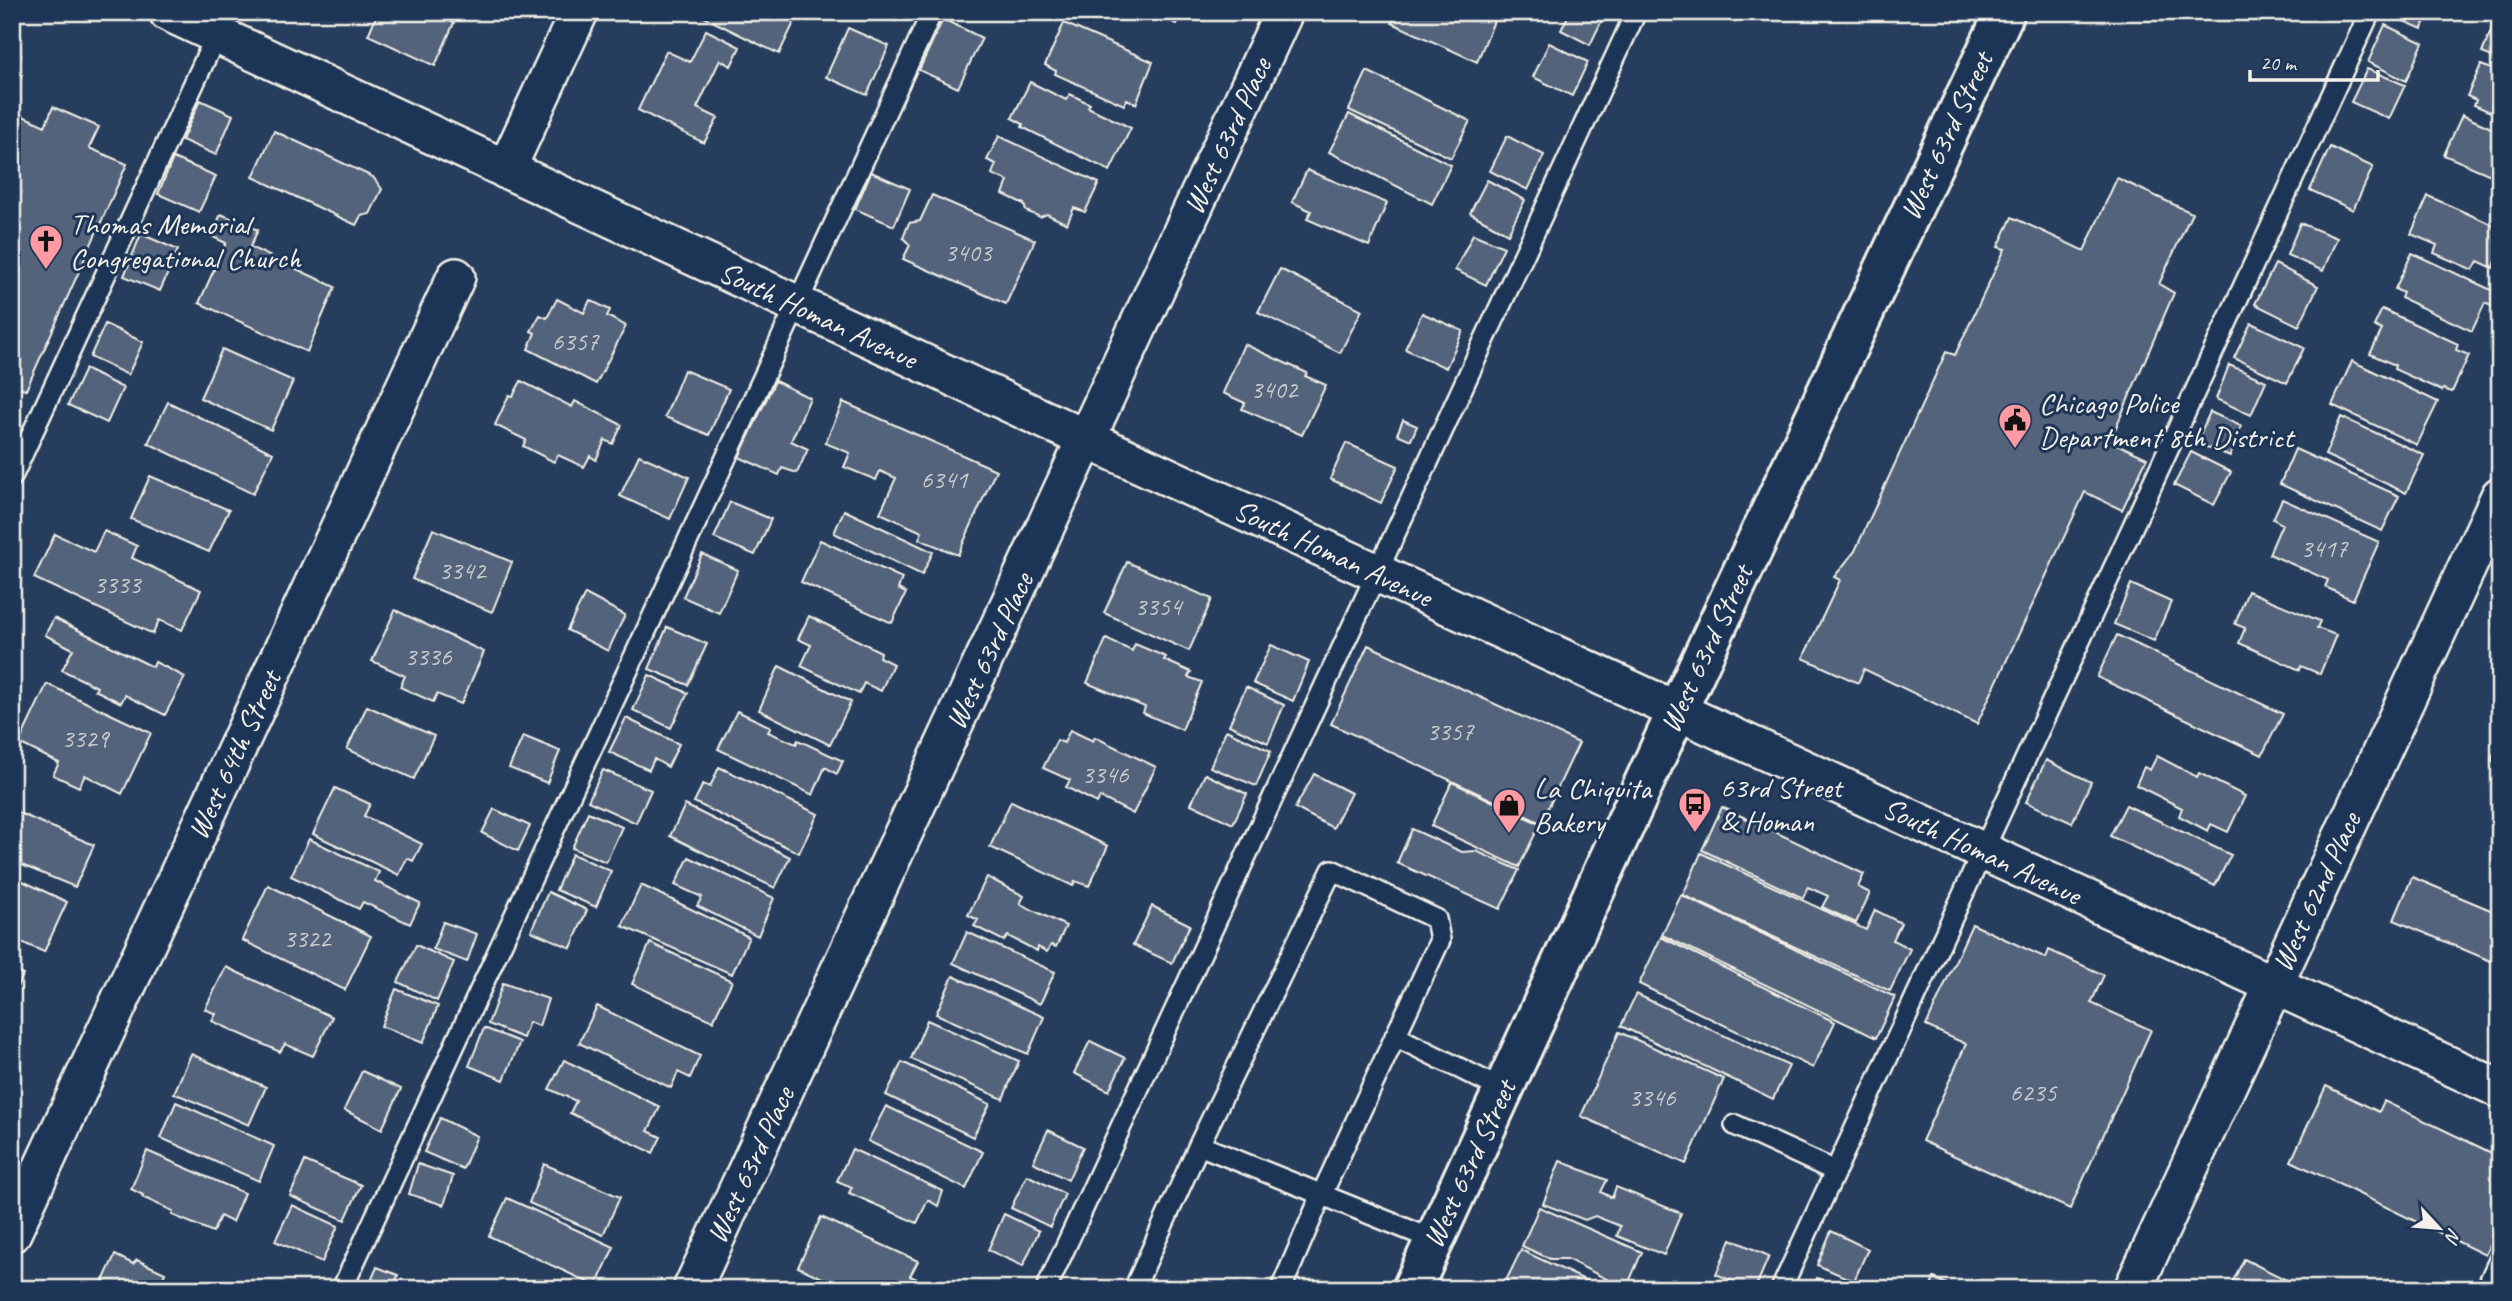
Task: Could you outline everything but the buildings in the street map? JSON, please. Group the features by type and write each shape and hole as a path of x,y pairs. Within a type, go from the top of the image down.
{"main road":[{"name":"West 63rd Street","path":"1412,1289 1677,711 2005,12"}],"street":[{"name":"South Homan Avenue","path":"168,12 222,24 506,170 2500,1089"},
{"path":"506,170 579,12"},
{"name":"West 63rd Place","path":"692,1289 1088,440 1284,12"},
{"name":"West 64th Street","path":"12,1233 456,277"},
{"name":"West 62nd Place","path":"2133,1289 2500,496"}],"lane":[{"path":"342,1289 932,12"},
{"path":"1046,1289 1636,12"},
{"path":"1781,1289 2370,12"},
{"path":"12,477 222,24"},
{"path":"1134,1289 1199,1145 1332,870 1436,919 1440,940 1321,1196 1281,1289"},
{"path":"1395,1037 1503,1090"},
{"path":"1735,1125 1835,1171"},
{"path":"1199,1145 1434,1240"},
{"path":"2486,1289 2500,1258"}],"place":[{"name":"Thomas Memorial Congregational Church","path":"46,271"},
{"name":"Chicago Police Department 8th District","path":"2015,450"},
{"name":"63rd Street & Homan","path":"1695,834"},
{"name":"La Chiquita Bakery","path":"1509,835"}]}
